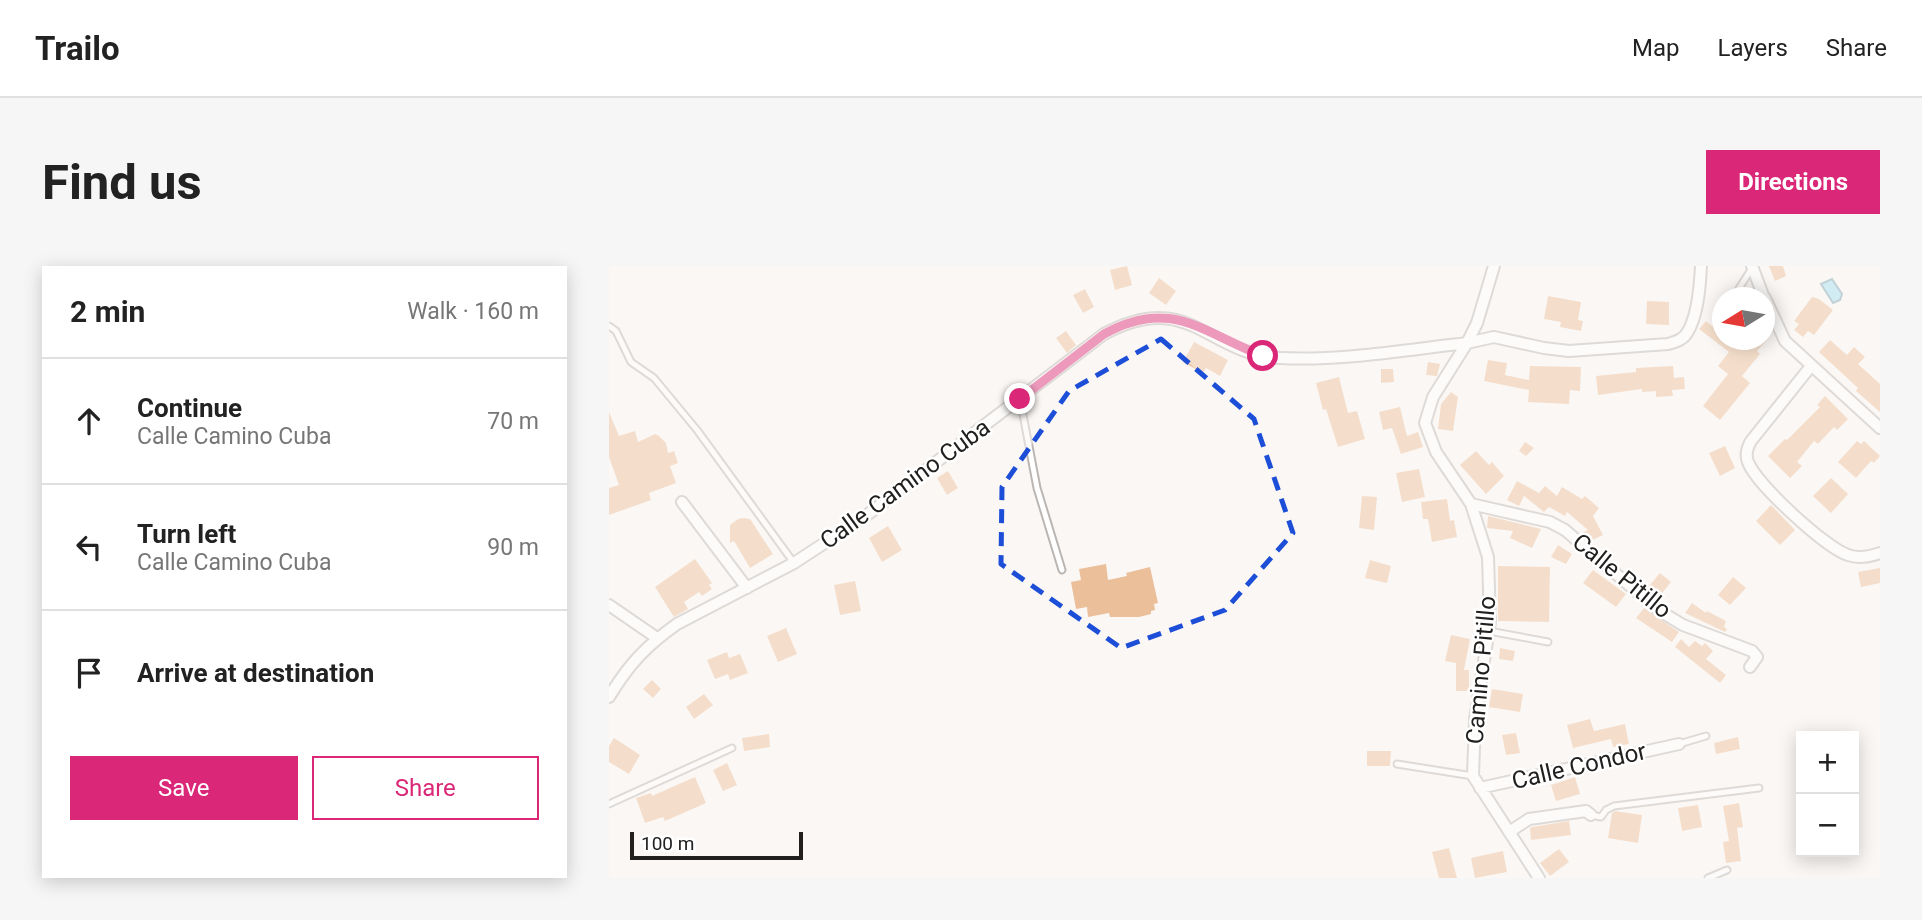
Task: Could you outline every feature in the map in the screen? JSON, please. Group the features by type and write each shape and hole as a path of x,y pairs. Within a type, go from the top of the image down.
{"street":[{"path":"1467,343 1477,323 1494,266"},
{"name":"Calle Camino Cuba","path":"609,697 632,662 657,638 677,624 794,563 863,518 1119,325 1143,318 1165,317 1188,322 1253,353 1281,358 1334,357 1467,343 1494,337 1569,351 1668,344 1679,341 1687,334 1695,308 1701,266"},
{"path":"1752,267 1760,287"},
{"path":"1775,321 1785,341 1880,428"},
{"name":"Camino Pitillo","path":"1467,343 1433,397 1425,423 1436,452 1471,504 1488,556 1488,631 1475,719 1473,776 1539,878"},
{"path":"1811,366 1751,441 1747,448 1748,461 1773,494 1834,550 1858,558 1880,553"},
{"path":"682,502 747,588"},
{"name":"Calle Pitillo","path":"1471,504 1535,517 1565,530 1658,610 1683,625 1752,651 1757,657 1750,667"},
{"path":"609,605 657,638"},
{"name":"Calle Condor","path":"1480,788 1679,744"},
{"path":"1509,832 1529,819 1586,811 1591,815"}],"lane":[{"path":"1740,287 1752,267"},
{"path":"609,326 616,331 631,362 654,378 697,430 794,563"},
{"path":"1020,399 1037,488 1062,570"},
{"path":"1488,631 1548,642"},
{"path":"1679,744 1706,736"},
{"path":"609,804 732,748"},
{"path":"1397,764 1473,776"},
{"path":"1591,815 1601,817 1606,810 1614,806 1759,788"},
{"path":"1708,878 1727,870"}],"highlighted area":[{"path":"1161,339 1254,419 1293,533 1225,610 1121,648 1001,564 1002,487 1069,391"}],"water":[{"path":"1832,279 1842,294 1840,300 1833,303 1821,284"}],"building":[{"path":"1127,266 1132,285 1115,290 1110,270"},
{"path":"1769,266 1783,266 1786,276 1775,281"},
{"path":"1159,278 1176,291 1166,305 1149,293"},
{"path":"1085,289 1094,307 1083,313 1073,295"},
{"path":"1548,296 1581,302 1578,320 1583,321 1581,331 1560,327 1561,322 1544,319"},
{"path":"1812,297 1833,310 1814,335 1808,331 1803,337 1794,330 1799,324 1794,321"},
{"path":"1647,301 1669,302 1669,325 1646,324"},
{"path":"1706,321 1712,326 1712,339 1699,329"},
{"path":"1066,331 1076,345 1067,353 1056,338"},
{"path":"1830,340 1847,355 1854,347 1865,357 1858,364 1880,384 1880,412 1819,352"},
{"path":"1194,342 1228,360 1220,376 1206,368 1203,373 1183,362"},
{"path":"1726,350 1758,350 1760,354 1742,376 1750,383 1720,420 1703,406 1728,374 1718,366 1729,352"},
{"path":"1488,360 1507,363 1505,375 1529,380 1530,366 1581,367 1580,391 1570,390 1569,404 1528,402 1529,390 1484,381"},
{"path":"1428,362 1440,364 1437,376 1426,375"},
{"path":"1673,366 1674,378 1684,377 1685,389 1672,390 1673,396 1656,397 1656,391 1642,392 1642,389 1598,395 1596,376 1636,372 1636,368"},
{"path":"1381,369 1393,369 1394,382 1381,383"},
{"path":"1339,377 1348,413 1357,411 1365,439 1338,447 1326,409 1323,410 1316,383"},
{"path":"1451,392 1458,397 1453,431 1438,429 1441,404"},
{"path":"1825,396 1848,419 1837,430 1834,427 1818,444 1814,441 1797,462 1802,466 1790,478 1768,456 1820,407 1817,405"},
{"path":"1400,407 1407,436 1418,432 1423,447 1401,454 1392,428 1383,430 1379,412"},
{"path":"609,412 619,436 635,431 638,442 655,434 666,443 668,453 674,451 678,463 670,466 676,483 649,493 651,500 609,515 609,488 619,485 609,457"},
{"path":"1857,441 1861,444 1864,441 1880,456 1874,463 1871,461 1856,478 1838,462"},
{"path":"1525,442 1534,448 1526,456 1519,451"},
{"path":"1725,446 1735,468 1720,476 1709,453"},
{"path":"1476,451 1489,465 1492,462 1504,476 1486,494 1460,465"},
{"path":"1419,469 1425,497 1402,502 1396,473"},
{"path":"948,471 958,488 947,495 937,478"},
{"path":"1831,478 1848,494 1831,513 1813,496"},
{"path":"1517,481 1539,493 1545,486 1557,496 1562,487 1582,499 1585,496 1599,508 1593,516 1603,535 1590,541 1581,533 1588,530 1567,512 1565,516 1549,507 1544,512 1524,496 1519,506 1507,500"},
{"path":"1362,496 1377,497 1374,530 1359,528"},
{"path":"1447,499 1450,521 1454,520 1457,537 1432,542 1428,519 1423,519 1421,502"},
{"path":"1771,505 1795,530 1780,545 1756,521"},
{"path":"1488,516 1541,529 1532,548 1510,538 1513,531 1487,528"},
{"path":"743,518 750,519 773,554 750,568 734,541 730,543 730,525"},
{"path":"888,526 902,550 882,562 869,538"},
{"path":"1558,545 1572,554 1566,564 1551,557"},
{"path":"695,559 712,583 709,585 712,589 702,596 699,592 684,602 688,609 674,617 655,587"},
{"path":"1370,560 1391,566 1387,583 1365,578"},
{"path":"1106,564 1108,580 1150,567 1158,603 1154,604 1155,610 1151,611 1151,614 1139,617 1110,617 1109,613 1088,617 1087,607 1076,609 1071,582 1081,580 1079,569"},
{"path":"1498,566 1550,567 1549,622 1498,621"},
{"path":"1880,568 1880,583 1861,587 1858,572"},
{"path":"1593,570 1626,594 1616,607 1583,583"},
{"path":"1660,573 1671,582 1660,596 1649,586"},
{"path":"1733,577 1746,588 1730,605 1718,595"},
{"path":"855,581 861,611 840,615 834,585"},
{"path":"1692,603 1706,613 1707,611 1726,621 1725,632 1685,613"},
{"path":"1644,608 1679,632 1672,642 1636,618"},
{"path":"786,628 797,654 778,662 767,636"},
{"path":"1451,635 1470,639 1464,670 1469,670 1469,691 1456,691 1456,663 1445,661"},
{"path":"1681,639 1689,647 1695,641 1702,646 1705,643 1713,651 1706,659 1726,675 1720,683 1675,647"},
{"path":"1500,648 1515,651 1513,661 1499,659"},
{"path":"727,652 729,658 740,654 748,673 730,680 728,674 715,679 707,660"},
{"path":"652,680 661,689 653,698 643,689"},
{"path":"1492,689 1523,694 1520,712 1489,707"},
{"path":"704,694 713,705 694,719 686,707"},
{"path":"1590,719 1594,731 1625,724 1629,744 1613,747 1611,739 1573,748 1567,725"},
{"path":"1516,733 1520,753 1506,755 1502,735"},
{"path":"769,734 770,747 744,751 742,738"},
{"path":"1738,737 1740,749 1716,754 1714,743"},
{"path":"614,738 640,755 629,774 609,762 609,746"},
{"path":"1367,751 1391,751 1390,766 1367,766"},
{"path":"727,763 737,785 723,791 713,770"},
{"path":"695,777 706,803 665,821 663,817 645,823 636,798 651,793 652,796"},
{"path":"1575,777 1580,794 1556,801 1551,785"},
{"path":"1739,803 1743,827 1737,828 1741,861 1726,863 1723,842 1729,841 1723,806"},
{"path":"1698,805 1702,827 1682,831 1678,808"},
{"path":"1615,811 1642,815 1638,843 1608,838 1612,813"},
{"path":"1569,821 1571,835 1531,840 1532,827"},
{"path":"1449,848 1457,878 1439,878 1432,852"},
{"path":"1559,849 1569,862 1550,876 1540,863"},
{"path":"1503,851 1507,872 1475,878 1471,858"}],"route":[{"path":"1020,399 1104,334 1119,325 1143,318 1165,317 1188,322 1263,356"}]}
